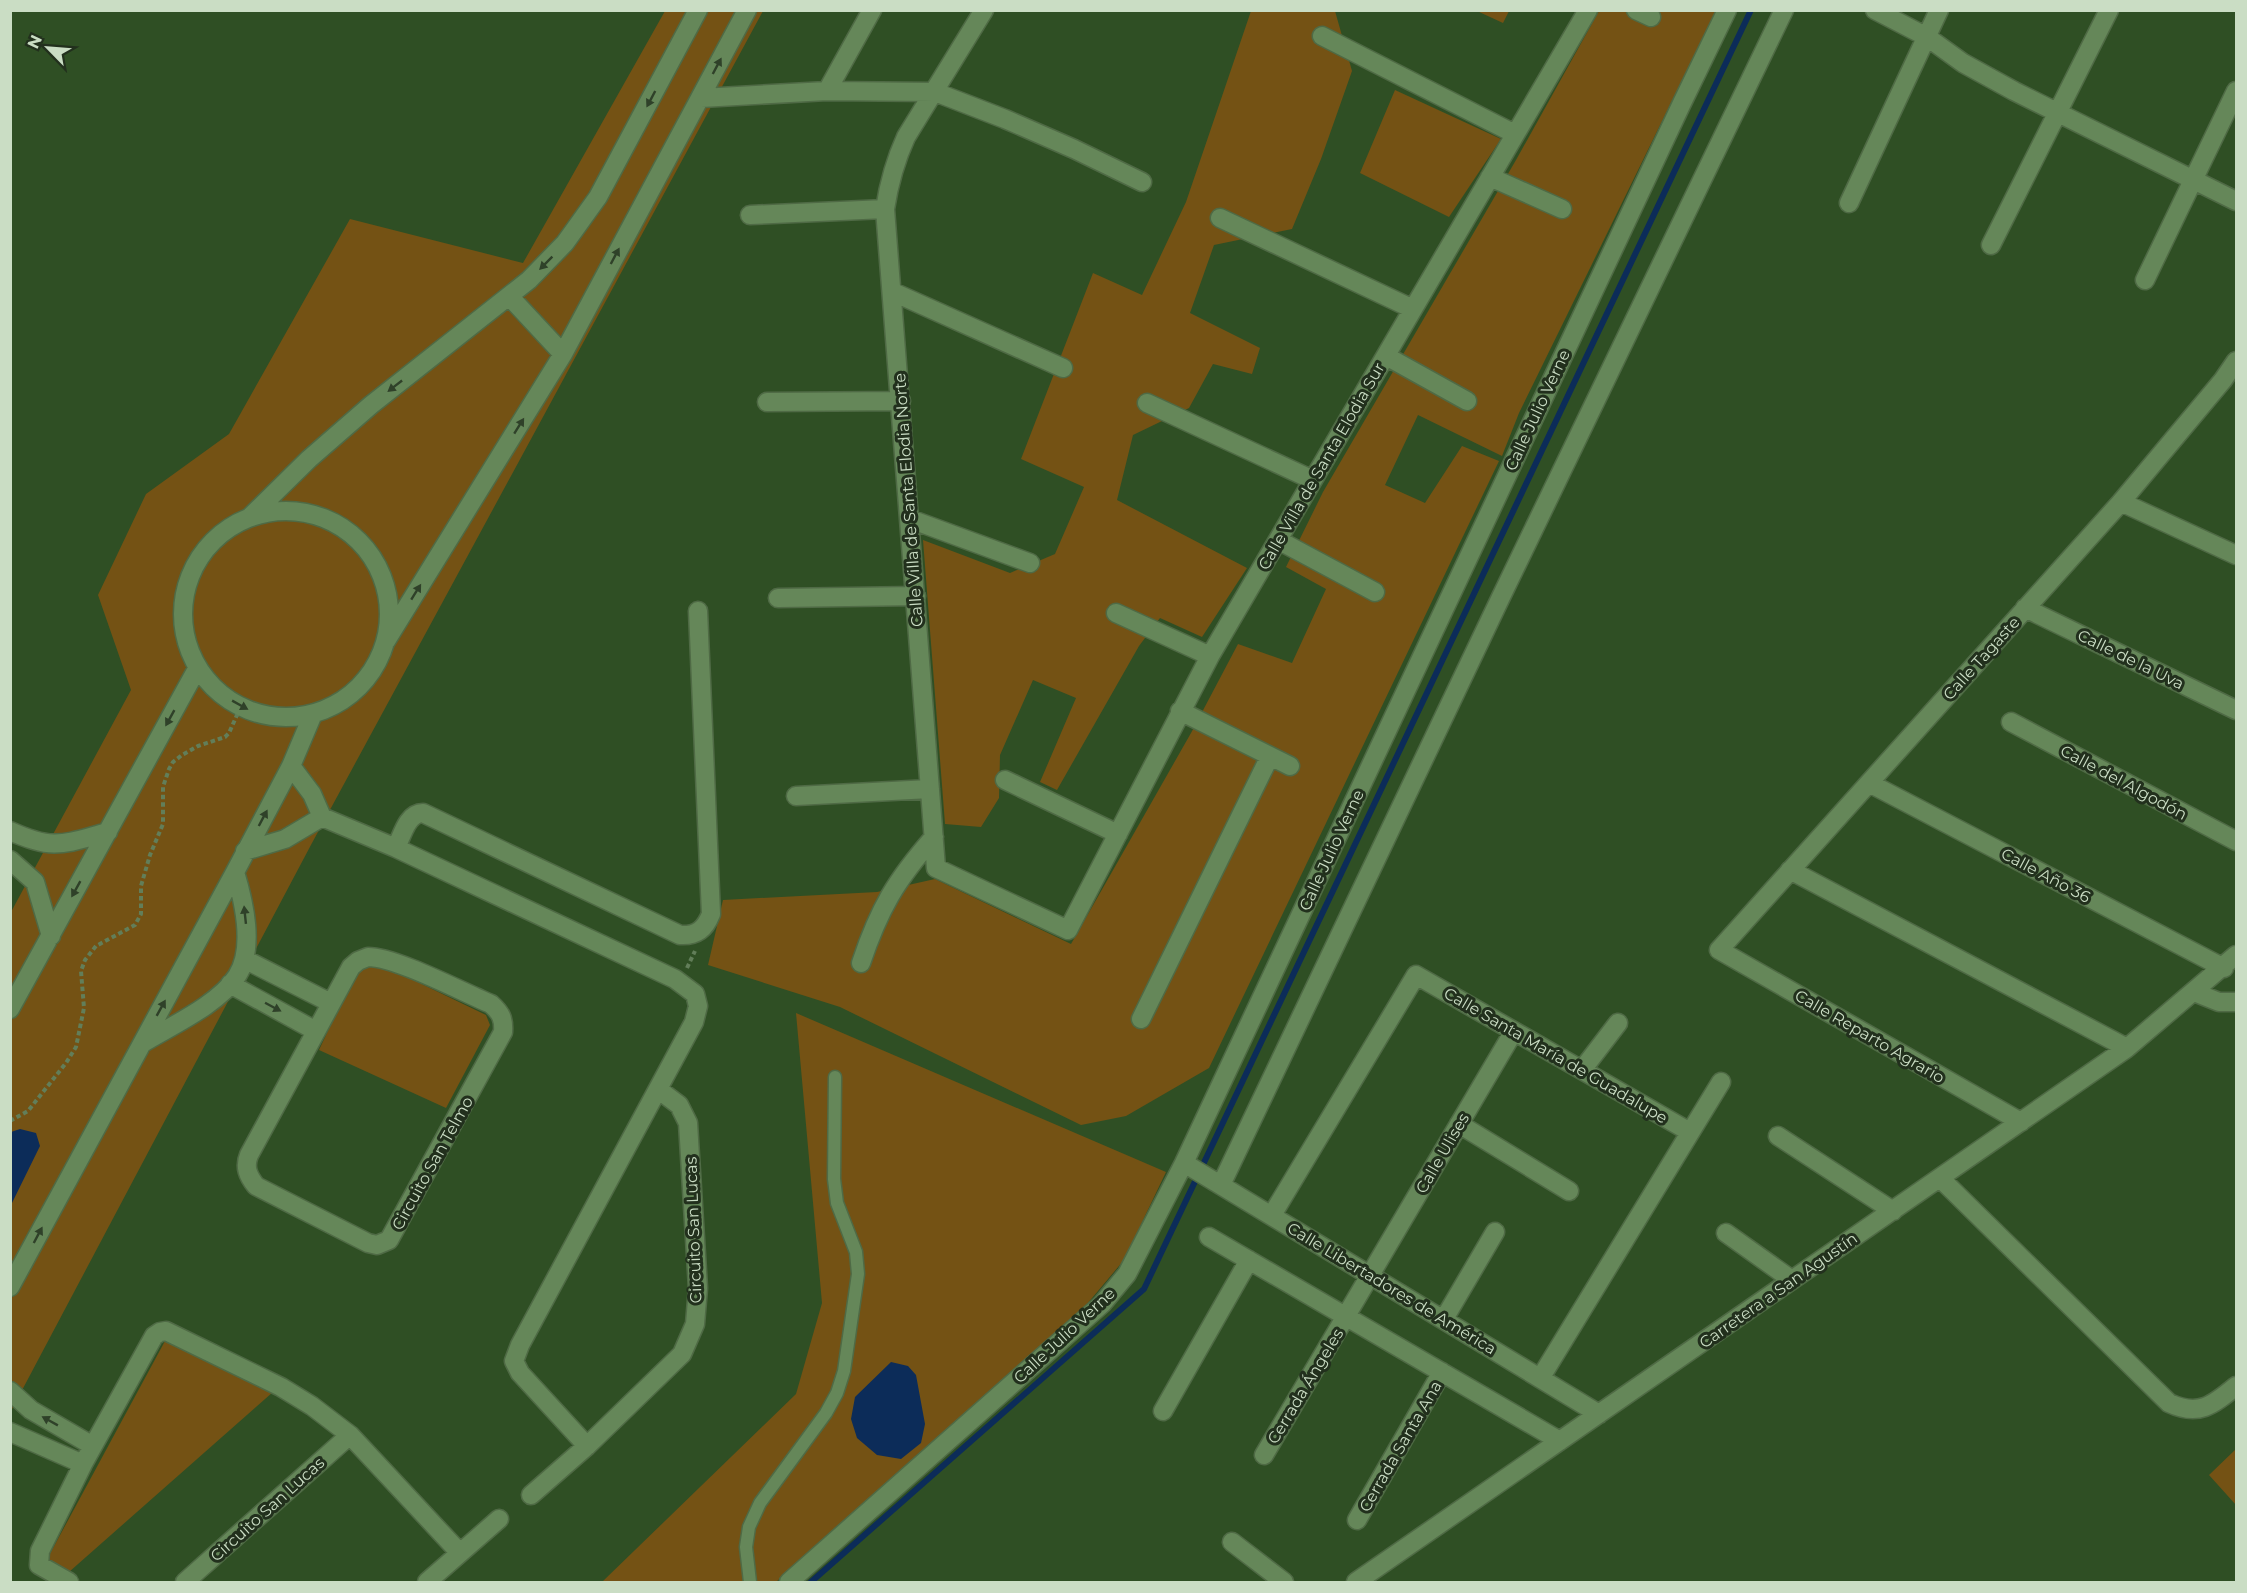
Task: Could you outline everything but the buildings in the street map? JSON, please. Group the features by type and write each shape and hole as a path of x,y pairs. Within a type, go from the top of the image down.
{"street":[{"path":"698,10 598,197 565,243 546,264 371,405 309,459 251,516 223,532 201,555 187,585 183,609 184,626 189,649 198,667 220,692 241,706 257,713 285,718 313,714 350,695 372,671 386,641 563,354 747,10"},
{"path":"827,91 872,10"},
{"name":"Calle Villa de Santa Elodia Norte","path":"984,10 906,137 896,158 885,209 936,868 1068,930"},
{"name":"Calle Villa de Santa Elodia Sur","path":"1068,930 1210,656 1588,10"},
{"name":"Calle Julio Verne","path":"789,1582 1102,1304 1127,1274 1188,1166 1727,10"},
{"path":"1215,1181 1485,631 1784,10"},
{"path":"1875,10 1927,37 1963,63 2057,113 2236,201"},
{"path":"1849,203 1939,10"},
{"path":"1991,245 2109,10"},
{"path":"1322,36 1515,134"},
{"path":"701,98 827,91 935,92 1015,123 1142,182"},
{"path":"2145,280 2236,91"},
{"path":"1490,177 1562,209"},
{"path":"750,215 885,209"},
{"path":"1220,218 1413,309"},
{"path":"893,292 1063,368"},
{"path":"509,296 563,354"},
{"path":"1386,356 1467,402"},
{"name":"Calle Tagaste","path":"1719,950 2121,502 2223,380 2236,361"},
{"path":"768,402 901,401"},
{"path":"1147,403 1313,480"},
{"path":"2121,502 2236,555"},
{"path":"251,516 283,510 315,514 344,528 367,549 383,578 389,609 386,641"},
{"path":"910,519 1030,563"},
{"path":"1278,540 1375,592"},
{"path":"778,598 916,596"},
{"name":"Calle de la Uva","path":"2025,608 2236,710"},
{"path":"396,848 411,818 417,813 423,813 680,935 697,933 707,925 711,914 698,611"},
{"path":"1116,613 1210,656"},
{"path":"10,1009 198,667"},
{"path":"1180,711 1290,766"},
{"path":"10,1287 235,872 291,765 313,714"},
{"name":"Calle del Algodón","path":"2011,723 2236,841"},
{"path":"1141,1019 1270,756"},
{"path":"291,765 312,794 322,817 396,848 675,979 695,994 698,1006 694,1022 520,1345 514,1361 520,1373 587,1446"},
{"path":"1005,780 1118,834"},
{"name":"Calle Año 36","path":"1869,783 2230,961"},
{"path":"796,796 930,789"},
{"path":"245,851 285,838 322,817"},
{"path":"10,831 32,841 46,844 62,844 108,832"},
{"path":"861,963 873,928 889,894 910,864 934,837"},
{"path":"10,860 35,882 51,936"},
{"path":"1790,870 2127,1048"},
{"path":"141,1044 210,1002 236,977 244,959 246,936 245,914 235,872"},
{"name":"Calle Reparto Agrario","path":"1719,950 2021,1122"},
{"name":"Circuito San Telmo","path":"368,957 379,957 491,1004 500,1012 504,1022 503,1032 389,1240 384,1244 368,1243 256,1186 249,1178 247,1170 249,1155 331,1003 351,967 368,957"},
{"path":"244,959 331,1003"},
{"name":"Carretera a San Agustín","path":"1356,1582 2127,1048 2230,961"},
{"name":"Calle Santa María de Guadalupe","path":"1272,1215 1416,975 1690,1132"},
{"path":"230,984 316,1030"},
{"path":"2194,992 2219,1002 2236,1002"},
{"path":"1582,1070 1618,1023"},
{"name":"Calle Ulises","path":"1347,1317 1514,1031"},
{"path":"1541,1377 1721,1082"},
{"name":"Circuito San Lucas","path":"531,1495 587,1446 682,1354 695,1324 698,1288 688,1123 679,1105 659,1090"},
{"path":"1459,1124 1569,1191"},
{"path":"1778,1136 1893,1211"},
{"name":"Calle Libertadores de América","path":"1188,1166 1599,1414"},
{"path":"1940,1178 2169,1403 2181,1408 2198,1409 2215,1404 2236,1386"},
{"path":"1444,1319 1495,1232"},
{"path":"1726,1233 1792,1280"},
{"path":"1209,1237 1560,1441"},
{"path":"1163,1410 1249,1260"},
{"name":"Cerrada Ángeles","path":"1264,1455 1347,1317"},
{"path":"69,1582 43,1569 38,1559 39,1551 83,1464 154,1336 165,1331 281,1387 312,1406 350,1435 460,1553"},
{"name":"Cerrada Santa Ana","path":"1357,1520 1442,1372"},
{"path":"10,1390 31,1410 93,1446"},
{"path":"10,1432 83,1464"},
{"name":"Circuito San Lucas","path":"185,1582 350,1435"},
{"path":"427,1582 499,1519"},
{"path":"1232,1542 1284,1582"}],"lane":[{"path":"750,1582 746,1547 749,1527 760,1503 826,1413 837,1393 844,1371 858,1274 856,1252 837,1203 834,1179 835,1077"}],"path":[{"path":"10,1120 28,1111 76,1047 84,1008 81,971 85,960 96,946 135,925 141,914 141,886 150,855 163,824 163,787 169,769 173,762 190,750 229,733 241,706"},
{"path":"675,979 693,959 697,933"}],"shaded area":[{"path":"1509,10 1503,23 1477,11"},
{"path":"665,11 763,11 312,843 11,1411 11,912 131,690 98,595 146,494 229,434 350,219 523,263"},
{"path":"1251,11 1335,11 1352,71 1321,159 1292,229 1214,245 1190,313 1260,348 1252,374 1213,364 1189,408 1133,435 1117,500 1247,568 1202,637 1160,618 1139,646 1057,790 1040,782 1076,698 1033,680 1000,755 999,798 981,827 945,824 923,540 1010,573 1055,554 1084,487 1021,459 1093,273 1142,295 1186,202"},
{"path":"1599,11 1716,11 1519,413 1502,456 1418,415 1385,485 1425,503 1462,446 1499,461 1209,1068 1126,1116 1081,1125 840,1007 708,965 723,900 877,892 935,879 1071,944 1191,733 1238,644 1292,663 1326,589 1286,567 1323,492 1516,160"},
{"path":"1395,90 1501,139 1449,217 1360,173"},
{"path":"376,962 486,1015 490,1025 446,1108 319,1050 355,973"},
{"path":"796,1013 1166,1172 1124,1260 1082,1310 776,1582 602,1582 796,1394 822,1303"},
{"path":"165,1341 273,1392 69,1572 46,1561"},
{"path":"2236,1449 2236,1505 2209,1475"}],"water":[{"path":"20,1129 36,1133 40,1146 11,1205 11,1132"},
{"path":"891,1362 908,1366 916,1375 925,1424 921,1443 901,1459 877,1455 857,1438 851,1419 855,1397"}],"waterway":[{"path":"811,1582 1144,1289 1751,10"}]}
